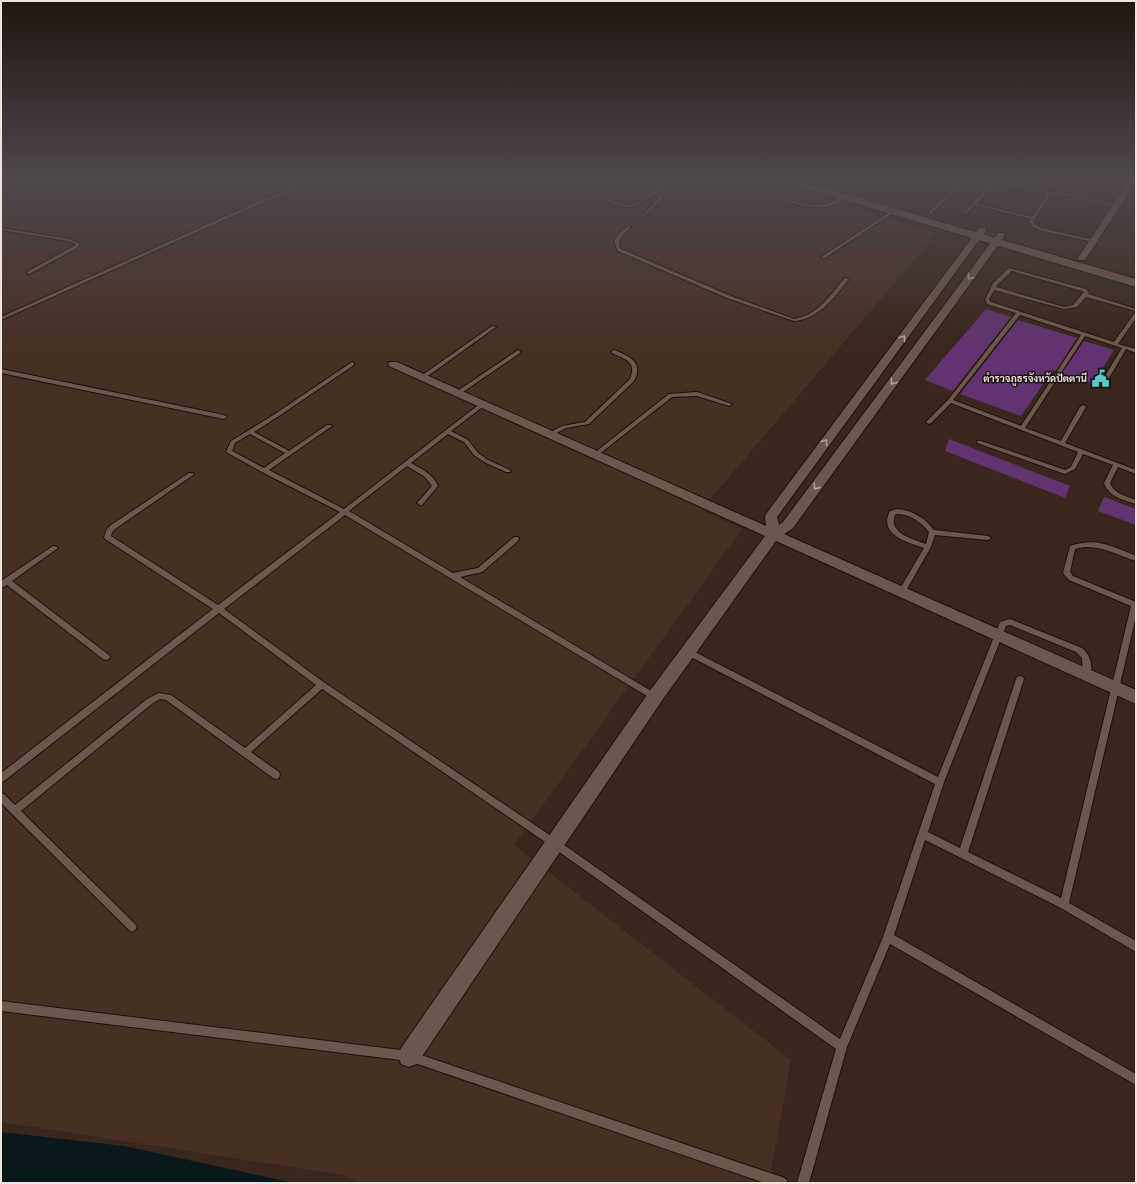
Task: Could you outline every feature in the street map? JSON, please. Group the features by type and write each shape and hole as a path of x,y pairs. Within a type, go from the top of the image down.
{"street":[{"path":"774,534 771,517 980,234"},
{"path":"986,234 1082,258 1136,274"},
{"path":"1082,258 1098,234"},
{"path":"999,238 1136,282"},
{"path":"409,1056 655,697 774,534 788,525 999,238"},
{"path":"393,364 1136,697"}],"lane":[{"path":"28,273 76,247 78,244 69,240 33,234"},
{"path":"1,319 189,234"},
{"path":"621,234 615,242 619,250 729,297 794,320 802,320 816,312 847,279"},
{"path":"823,257 858,234"},
{"path":"1064,234 1093,242"},
{"path":"993,288 1064,308 1075,306 1087,292 1084,290 1011,269 993,288 987,302 1018,314 1136,351"},
{"path":"1084,295 1136,310"},
{"path":"929,422 950,401 1018,314"},
{"path":"1115,345 1136,314"},
{"path":"423,377 494,327"},
{"path":"1022,428 1083,334"},
{"path":"1103,384 1124,348"},
{"path":"458,393 518,352"},
{"path":"551,434 564,427 587,423 632,380 635,373 635,366 631,361 614,352"},
{"path":"352,364 233,442 229,452 345,512 655,697"},
{"path":"1,371 224,417"},
{"path":"596,454 644,414 671,395 697,394 729,404"},
{"path":"950,401 1136,472"},
{"path":"1,778 220,610 483,404"},
{"path":"1062,444 1083,407"},
{"path":"264,471 329,426"},
{"path":"250,432 289,453"},
{"path":"448,432 466,441 476,454 486,461 508,471"},
{"path":"980,442 1065,472 1073,468 1081,451"},
{"path":"407,463 431,478 435,486 420,503"},
{"path":"1116,465 1107,483 1109,489 1114,494 1136,502"},
{"path":"192,474 113,527 109,531 107,537 220,610 322,685 554,843 842,1046"},
{"path":"928,547 894,531 888,524 888,519 894,511 901,512 923,521 932,532 988,538"},
{"path":"902,592 928,547 932,532"},
{"path":"453,576 480,570 516,539"},
{"path":"1064,905 1135,605 1071,578 1066,573 1072,548 1081,544 1093,544 1104,547 1136,559"},
{"path":"55,548 4,583 106,657"},
{"path":"803,1183 842,1046 888,937 940,782 1003,624 1010,622 1084,653 1088,660 1087,675"},
{"path":"688,652 940,782"},
{"path":"963,854 1020,679"},
{"path":"245,752 322,685"},
{"path":"15,811 150,701 159,696 168,697 276,775"},
{"path":"1,797 132,927"},
{"path":"923,834 1064,905 1136,947"},
{"path":"888,937 1136,1080"},
{"path":"1,1006 409,1056 782,1183"}],"shaded area":[{"path":"1,234 936,234 701,510 742,529 514,845 791,1060 769,1183 360,1183 343,1175 1,1122"},
{"path":"1,1132 124,1146 294,1183 1,1183"}],"building":[{"path":"986,309 1011,317 953,391 925,380"},
{"path":"1018,320 1077,338 1056,371 1053,370 1021,416 960,394"},
{"path":"1084,341 1114,350 1093,384 1062,373"},
{"path":"949,439 1070,486 1065,498 945,451"},
{"path":"1104,497 1136,509 1136,525 1098,511"}],"place":[{"name":"ตำรวจภูธรจังหวัดปัตตานี","path":"1100,378"}]}
